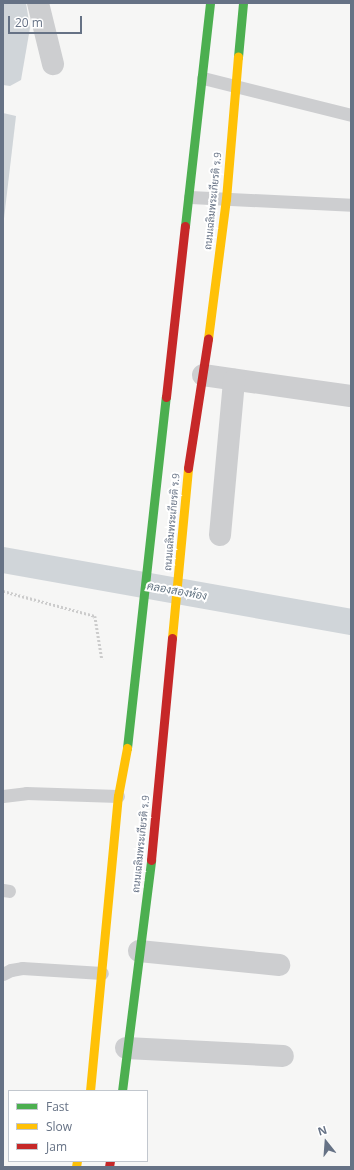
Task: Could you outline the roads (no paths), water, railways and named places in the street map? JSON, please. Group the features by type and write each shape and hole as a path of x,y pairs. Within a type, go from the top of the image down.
{"main road":[{"name":"ถนนเฉลิมพระเกียรติ ร.9","path":"90,1090 118,796 128,742 160,450 190,197 210,3"},
{"name":"ถนนเฉลิมพระเกียรติ ร.9","path":"122,1090 126,1048 155,830 189,453 203,376 226,199 243,3"}],"street":[{"path":"38,3 53,64"},
{"path":"203,376 351,396"},
{"path":"220,535 234,380"},
{"path":"139,951 279,965"},
{"path":"126,1048 283,1056"}],"lane":[{"path":"203,78 351,115"},
{"path":"190,197 351,205"},
{"path":"3,796 26,793 118,796"},
{"path":"3,974 11,970 22,968 102,973"}],"waterway":[{"name":"คลองสองห้อง","path":"3,560 351,622"}]}
